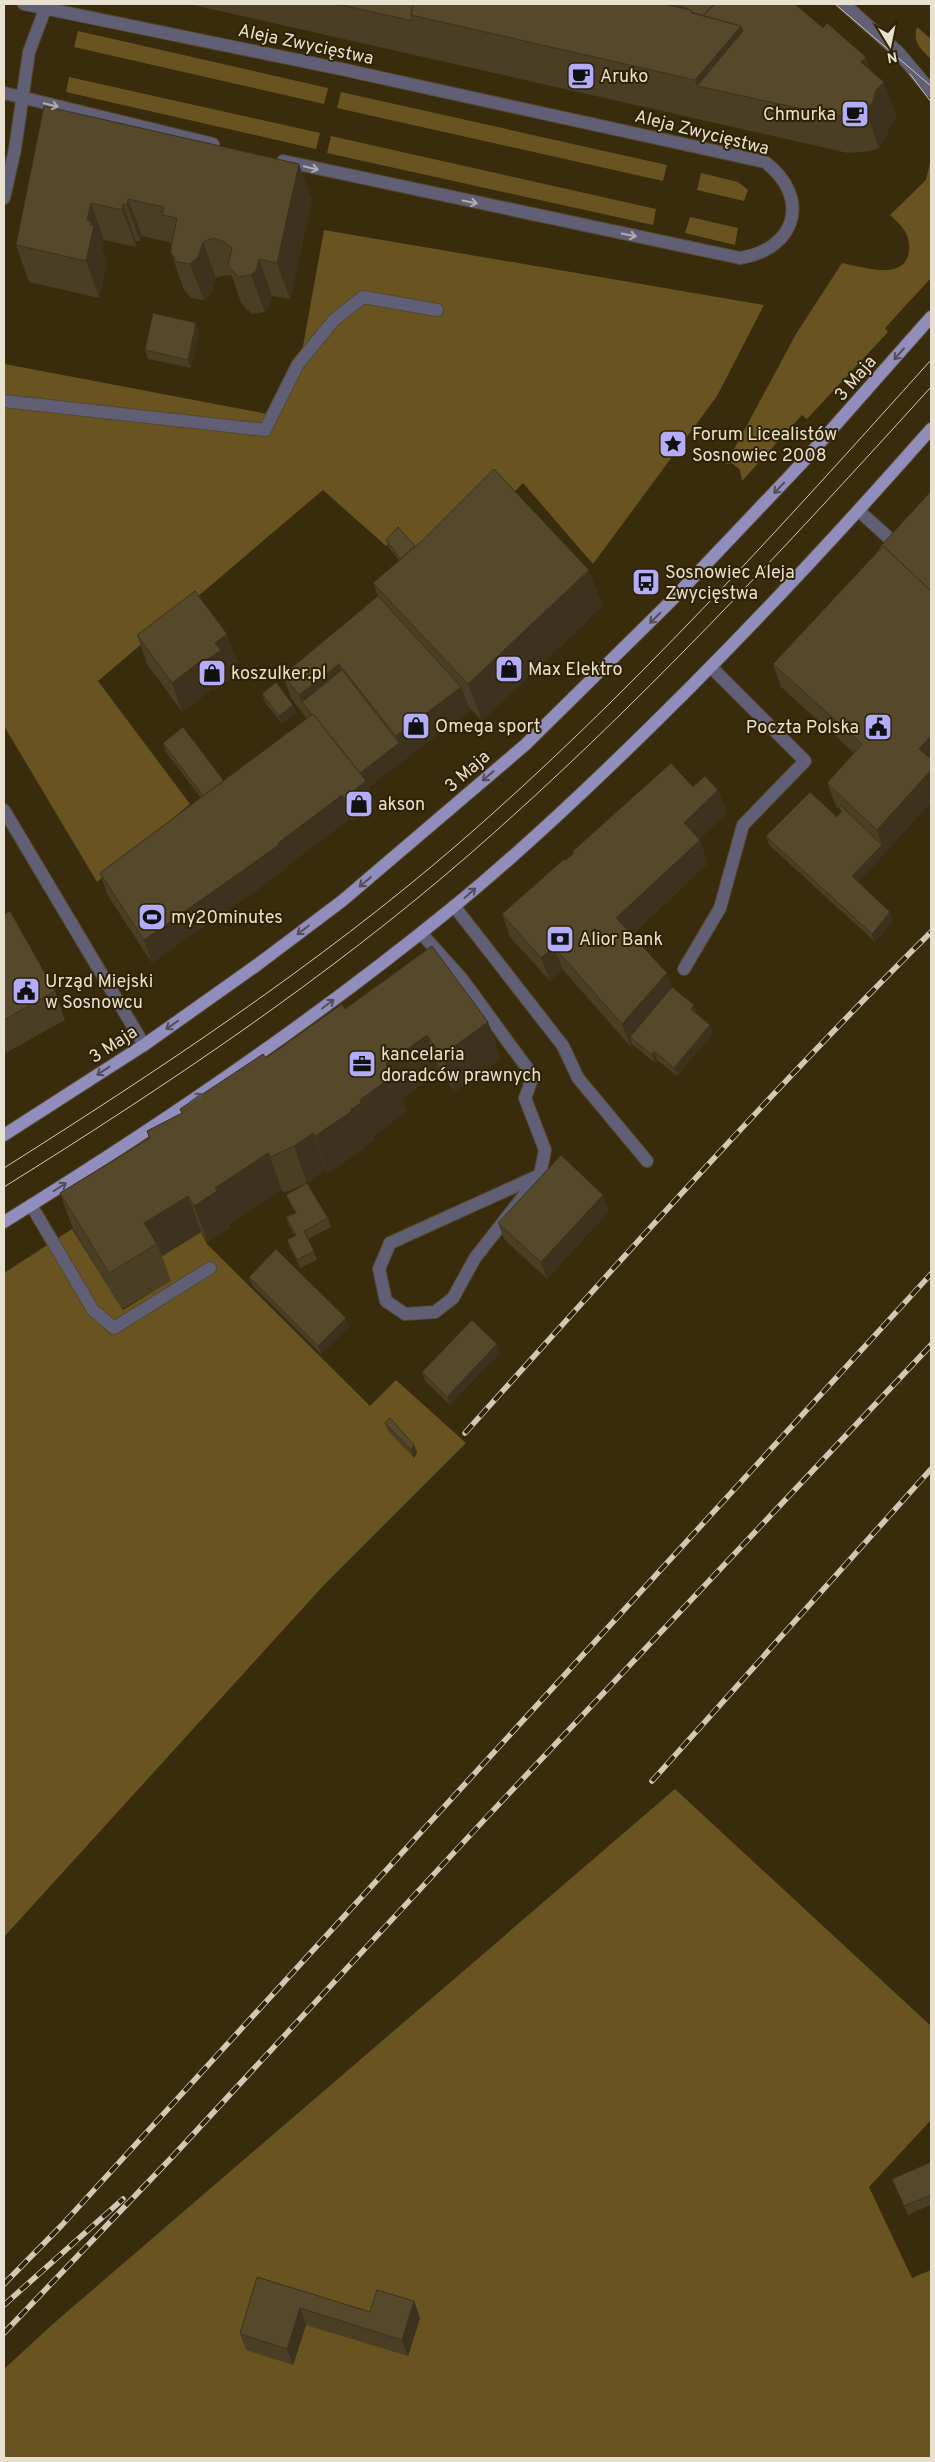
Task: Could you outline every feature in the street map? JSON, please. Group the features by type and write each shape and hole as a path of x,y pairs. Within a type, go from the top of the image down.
{"main road":[{"name":"3 Maja","path":"4,1135 144,1045 258,965 342,901 525,745 670,602 802,463 931,317"},
{"path":"4,1222 172,1115 316,1013 454,906 565,808 712,668 859,511 931,429"}],"street":[{"name":"Aleja Zwycięstwa","path":"24,4 46,6 765,162 778,172 786,183 792,203 792,212 784,234 772,248 759,255 740,258 270,158"},
{"path":"844,4 898,52 931,91"},
{"path":"4,198 15,149 29,52 46,6"},
{"path":"4,93 223,147"},
{"path":"4,401 265,430 298,364 334,320 363,297 437,310"},
{"path":"859,511 900,548"},
{"path":"684,969 720,908 743,825 805,761 712,668"},
{"path":"4,810 144,1045"},
{"path":"454,906 563,1046 578,1078 646,1161"},
{"path":"421,933 462,979 533,1076 525,1098 546,1150 540,1175 475,1258 453,1298 435,1312 405,1314 386,1301 379,1269 390,1243 540,1175"},
{"path":"31,1205 93,1310 114,1328 210,1268"}],"shaded area":[{"path":"917,27 931,39 931,59 918,45 916,37"},
{"path":"78,31 328,88 324,104 74,47"},
{"path":"69,77 320,133 316,149 66,92"},
{"path":"341,92 667,165 663,181 337,108"},
{"path":"331,136 656,209 653,225 327,153"},
{"path":"931,159 931,278 885,328 888,332 807,419 802,415 742,481 740,470 732,463 726,464 796,334 842,263 882,270 900,267 906,261 909,251 907,235 890,215 926,180"},
{"path":"701,173 738,182 748,190 744,201 697,190"},
{"path":"690,217 738,228 735,245 685,233"},
{"path":"324,230 764,305 717,396 593,564 523,483 438,568 400,531 386,546 323,490 98,681 190,804 97,882 4,726 5,364 273,415 303,346"},
{"path":"72,1229 123,1310 170,1281 157,1259 201,1232 207,1244 370,1406 396,1380 466,1443 323,1586 4,1937 4,1273"},
{"path":"675,1789 931,2026 931,2120 869,2187 912,2278 931,2270 931,2458 4,2458 4,2369 54,2323"}],"building":[{"path":"337,4 413,4 411,15 413,21"},
{"path":"413,4 664,4 691,10 691,12 741,26 695,80 411,15"},
{"path":"680,4 713,5 703,16 692,13 691,10"},
{"path":"715,4 795,4 823,28 827,23 866,57 861,62 884,82 876,90 873,102 866,111 857,115 834,116 697,86 743,31 741,26 703,16"},
{"path":"44,106 299,164 277,263 259,259 256,271 251,275 239,277 228,266 232,248 223,241 213,238 203,242 198,257 190,264 177,262 171,253 171,248 177,218 162,215 164,207 128,199 127,205 123,204 122,210 91,203 87,220 91,221 90,225 94,226 86,261 16,245"},
{"path":"153,313 196,323 188,360 145,350"},
{"path":"494,469 589,570 468,684 373,583 424,539"},
{"path":"931,491 931,591 883,546 879,548"},
{"path":"398,527 415,546 401,559 386,540"},
{"name":"Poczta Polska","path":"883,546 931,591 931,736 919,749 931,759 931,770 877,830 827,783 862,744 773,664"},
{"path":"195,591 227,634 215,643 221,650 205,661 203,659 172,683 137,635"},
{"path":"378,596 461,687 396,736 339,664 299,695 283,675"},
{"path":"342,670 399,743 360,773 302,702"},
{"path":"276,682 293,705 279,716 262,694"},
{"path":"313,714 366,781 345,798 342,795 278,843 279,845 144,940 100,873"},
{"path":"183,727 224,781 203,796 163,743"},
{"path":"671,763 693,787 705,776 718,790 684,823 700,840 616,918 667,973 622,1024 554,947 541,958 502,914 564,859 566,860 574,853 573,851"},
{"path":"810,792 837,817 842,811 839,808 841,806 882,845 852,876 890,912 872,934 766,836"},
{"path":"10,911 55,991 4,1020 4,915"},
{"path":"432,946 488,1022 442,1055 427,1035 386,1064 394,1075 360,1100 361,1103 350,1110 352,1111 315,1136 313,1133 294,1146 271,1157 268,1153 215,1188 217,1191 194,1206 188,1196 144,1223 157,1244 109,1273 60,1193 150,1138 147,1131 182,1113 180,1109 263,1054 266,1058 342,1004 345,1009"},
{"path":"672,987 694,1005 691,1009 710,1025 674,1068 654,1051 652,1055 630,1037"},
{"path":"561,1155 603,1195 541,1262 498,1223"},
{"path":"307,1183 328,1218 304,1231 314,1251 297,1260 287,1240 296,1235 286,1217 296,1213 286,1195"},
{"path":"276,1249 346,1318 318,1346 249,1277"},
{"path":"472,1320 497,1344 447,1397 422,1372"},
{"path":"390,1418 414,1445 411,1450 385,1423"},
{"path":"931,2162 931,2195 904,2206 892,2179"},
{"path":"257,2277 370,2312 377,2290 414,2301 402,2340 300,2308 287,2349 240,2334"}],"tram line":[{"path":"835,4 931,86"},
{"path":"910,74 931,102"},
{"path":"4,1168 121,1093 237,1014 350,931 458,844 583,730 702,610 931,360"},
{"path":"4,1187 125,1110 244,1029 360,944 471,853 592,742 708,627 931,387"}],"railway":[{"path":"465,1433 753,1116 931,932"},
{"path":"4,2284 62,2225 931,1274"},
{"path":"4,2333 174,2155 485,1819 931,1345"},
{"path":"652,1781 931,1469"},
{"path":"4,2305 123,2199"}],"place":[{"name":"Aruko","path":"581,76"},
{"name":"Chmurka","path":"855,114"},
{"name":"Forum Licealistów Sosnowiec 2008","path":"673,444"},
{"name":"Sosnowiec Aleja Zwycięstwa","path":"646,582"},
{"name":"Max Elektro","path":"509,669"},
{"name":"koszulker.pl","path":"212,673"},
{"name":"Omega sport","path":"416,726"},
{"name":"Poczta Polska","path":"878,727"},
{"name":"akson","path":"359,804"},
{"name":"my20minutes","path":"152,917"},
{"name":"Alior Bank","path":"560,939"},
{"name":"Urząd Miejski w Sosnowcu","path":"26,991"},
{"name":"kancelaria doradców prawnych","path":"362,1064"}]}
